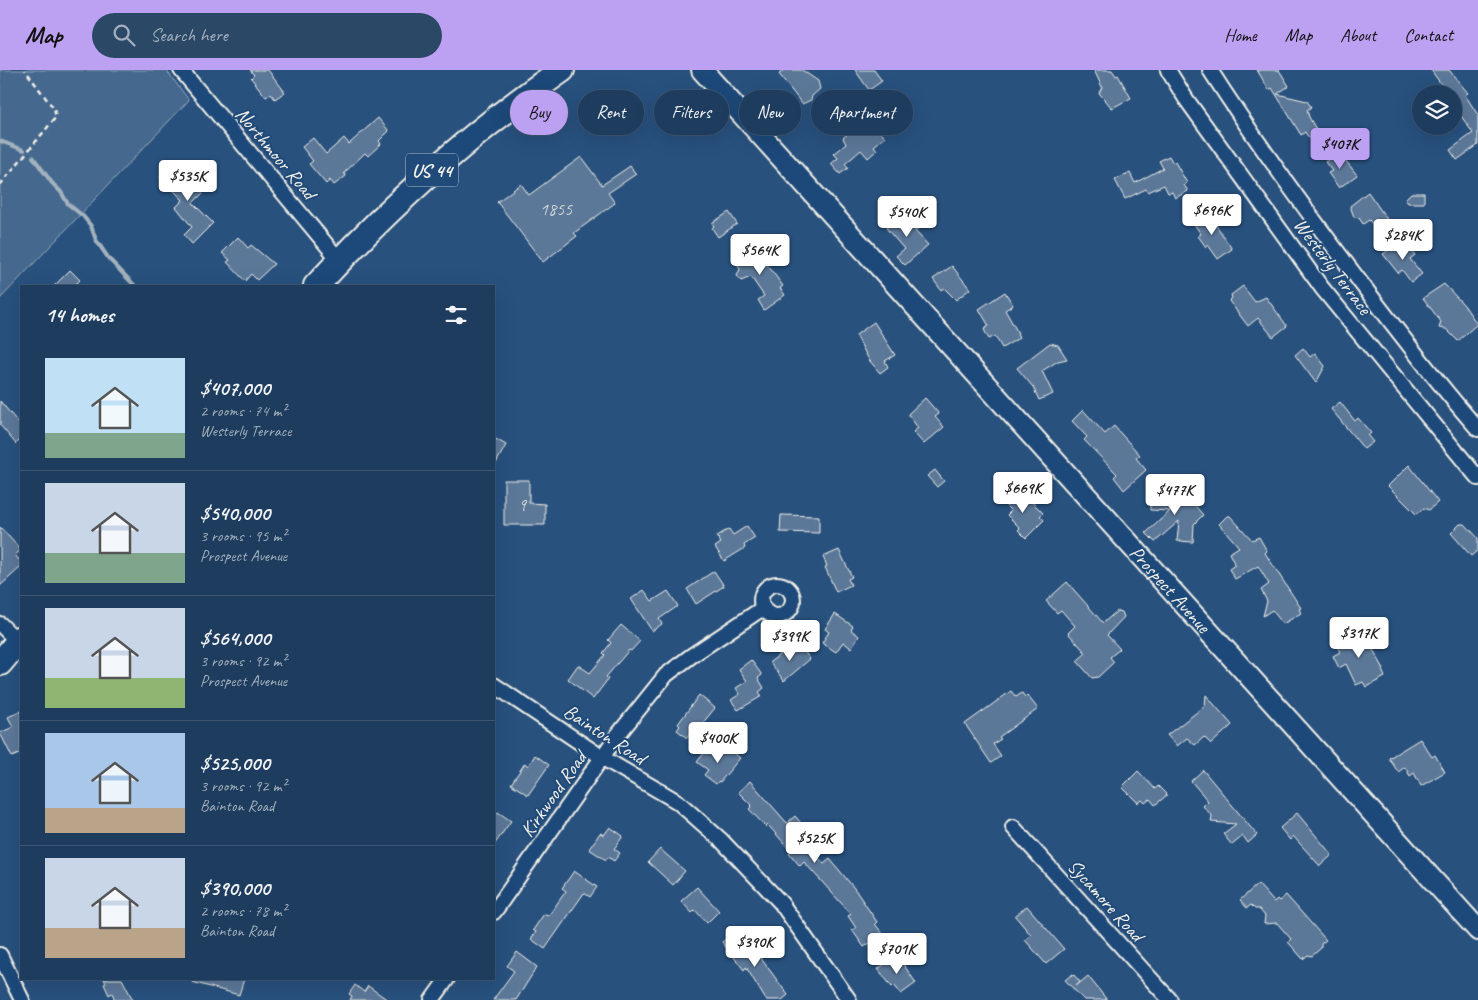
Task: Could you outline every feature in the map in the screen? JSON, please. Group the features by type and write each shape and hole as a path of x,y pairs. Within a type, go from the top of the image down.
{"highway":[{"name":"US 44","path":"317,285 383,217 460,147 517,101 562,70"},
{"path":"0,664 20,640"}],"main road":[{"name":"Prospect Avenue","path":"702,70 1478,930"}],"street":[{"name":"Northmoor Road","path":"181,70 340,261"},
{"name":"Westerly Terrace","path":"1168,70 1186,99 1322,288 1478,478"},
{"name":"Westerly Terrace","path":"1210,70 1263,151 1348,266 1403,338 1478,429"},
{"name":"Kirkwood Road","path":"495,911 617,736 666,675 691,656 764,608"},
{"path":"0,624 20,640"},
{"name":"Bainton Road","path":"495,686 603,758 678,802 721,840 781,903 848,1000"},
{"name":"Sycamore Road","path":"1013,827 1170,1000"},
{"path":"0,955 22,1000"},
{"path":"432,1000 446,980"}],"path":[{"path":"0,185 56,117 54,110 25,70"}],"shaded area":[{"path":"0,70 166,70 189,100 0,299"}],"building":[{"path":"250,70 268,70 285,92 275,99 271,94 266,97 251,78 254,75"},
{"path":"784,70 802,70 818,81 820,89 811,90 811,100 802,104 801,90 791,90 779,74"},
{"path":"855,70 874,70 882,81 869,90"},
{"path":"1094,70 1112,70 1116,76 1118,75 1131,98 1112,108 1099,93 1102,87"},
{"path":"1257,70 1279,70 1289,86 1277,94 1307,101 1311,107 1307,110 1309,117 1318,133 1309,138 1305,132 1301,135 1272,88 1269,90"},
{"path":"1431,70 1449,70 1461,85 1442,85"},
{"path":"1462,86 1468,93 1465,95 1478,115 1478,145 1457,160 1450,150 1473,133 1462,117"},
{"path":"378,118 389,131 379,141 381,144 368,156 365,153 344,173 346,176 334,185 330,180 326,184 309,164 313,161 302,147 313,138 326,154 344,138 349,144"},
{"path":"846,135 883,135 885,137 874,146 877,150 868,158 861,150 845,164 848,168 840,174 831,164 838,158 834,154 846,144 843,138"},
{"path":"1339,152 1357,175 1339,188 1328,173 1332,171 1325,162"},
{"path":"1169,156 1173,163 1175,162 1187,183 1184,185 1188,191 1175,198 1172,192 1168,193 1164,185 1148,192 1146,189 1125,199 1115,180 1130,173 1135,183 1163,168 1159,161"},
{"path":"581,157 602,185 630,166 636,174 608,193 615,203 574,233 577,236 543,262 497,202 521,184 529,195"},
{"path":"180,167 204,192 193,203 213,223 192,244 184,235 192,227 176,207 183,200 160,177 169,168 174,173"},
{"path":"1368,192 1391,225 1381,233 1369,220 1363,224 1359,218 1354,217 1350,206"},
{"path":"1411,193 1424,193 1424,203 1408,203 1405,199"},
{"path":"729,212 737,224 718,237 712,228 714,226 712,223"},
{"path":"906,212 919,228 915,231 928,245 905,265 896,256 904,249 886,228"},
{"path":"1208,213 1232,249 1218,259 1208,245 1206,247 1198,236 1201,234 1194,224"},
{"path":"238,237 248,248 251,245 274,264 257,280 251,274 245,281 227,262 230,260 222,253"},
{"path":"751,243 783,286 780,288 785,295 764,310 758,300 764,296 751,277 741,281 737,276 740,269 736,263 746,256 742,249"},
{"path":"1406,243 1415,255 1410,259 1422,274 1411,282 1402,270 1398,273 1383,254 1396,245 1399,249"},
{"path":"952,266 970,289 956,300 944,288 941,290 933,279"},
{"path":"70,270 80,280 75,285 55,285"},
{"path":"1444,284 1464,305 1477,324 1458,341 1446,329 1439,328 1441,322 1423,298"},
{"path":"1243,286 1255,302 1266,297 1287,326 1273,337 1258,318 1248,326 1229,301 1232,298 1231,295"},
{"path":"1005,292 1013,305 1005,310 1019,338 1002,348 995,336 989,339 986,334 984,329 989,326 979,309"},
{"path":"874,322 895,355 885,361 888,367 880,373 869,360 856,335"},
{"path":"1050,343 1058,345 1067,359 1058,361 1042,371 1053,394 1039,400 1033,387 1017,368"},
{"path":"1303,348 1310,357 1315,353 1325,366 1316,383 1295,355"},
{"path":"925,398 939,414 935,417 944,427 924,444 913,432 918,428 908,414"},
{"path":"0,401 20,425 20,440 16,444 0,425"},
{"path":"1340,402 1355,421 1358,418 1371,433 1368,436 1373,442 1364,449 1331,409"},
{"path":"1083,410 1105,434 1114,426 1140,455 1136,458 1146,470 1124,490 1114,477 1117,474 1084,440 1087,437 1072,421"},
{"path":"495,439 506,445 495,465"},
{"path":"1409,465 1438,502 1429,510 1424,508 1416,514 1388,486"},
{"path":"935,470 944,481 937,487 927,476"},
{"path":"504,480 529,480 529,503 545,504 545,525 504,525"},
{"path":"1180,488 1203,515 1194,524 1193,542 1177,541 1179,521 1155,542 1146,533 1170,511 1150,510 1150,498 1166,498"},
{"path":"1013,490 1027,503 1030,500 1043,513 1040,516 1044,520 1026,538 1018,530 1020,528 1007,515 1011,511 1002,502"},
{"path":"781,515 819,516 819,533 780,532"},
{"path":"1227,516 1230,516 1252,540 1259,537 1267,551 1265,553 1301,608 1299,609 1301,613 1283,624 1272,610 1263,616 1267,601 1261,590 1269,584 1258,566 1235,579 1229,569 1235,565 1229,553 1239,547 1219,524"},
{"path":"1460,524 1465,524 1478,538 1478,550 1471,556 1451,533"},
{"path":"747,526 755,538 744,545 745,548 724,561 715,547 721,543 717,536 729,529 733,535"},
{"path":"0,527 20,549 15,555 20,561 20,568 0,586"},
{"path":"839,550 852,577 848,579 851,585 836,592 825,567 827,566 823,557"},
{"path":"714,571 724,586 696,604 687,589"},
{"path":"1067,582 1103,623 1117,611 1122,612 1124,617 1107,635 1120,649 1110,657 1114,662 1098,677 1092,678 1077,661 1086,653 1068,633 1075,626 1061,610 1057,613 1046,601"},
{"path":"644,590 652,601 668,591 678,606 659,619 662,624 652,631 631,599"},
{"path":"835,614 853,626 851,630 859,636 851,648 843,642 836,652 822,643 829,632 825,629"},
{"path":"621,625 640,641 631,651 629,650 606,677 608,679 593,699 568,679 578,665 590,673 605,655 603,653 611,643 608,640"},
{"path":"1362,630 1384,669 1382,670 1385,677 1366,687 1363,682 1356,685 1346,664 1339,668 1333,656 1340,652 1335,643"},
{"path":"800,646 810,659 784,681 770,662 787,649 790,653"},
{"path":"751,660 762,675 758,678 764,688 759,692 762,696 738,710 731,700 740,694 736,688 747,681 739,669"},
{"path":"1011,691 1016,697 1022,693 1025,697 1027,695 1038,709 999,737 1001,739 993,744 1001,756 991,763 965,724"},
{"path":"699,695 715,708 692,736 690,734 687,738 677,730 680,726 678,724"},
{"path":"1206,695 1232,725 1211,744 1204,737 1195,745 1187,738 1177,746 1167,735 1205,706"},
{"path":"20,711 20,753 12,757 0,733 13,727 8,717"},
{"path":"1420,739 1432,757 1435,755 1445,772 1421,786 1414,773 1410,776 1405,767 1398,772 1389,758"},
{"path":"709,747 719,756 727,747 740,758 720,782 716,784 704,775 708,770 697,762"},
{"path":"535,755 549,765 528,795 511,784 525,763 528,766"},
{"path":"1203,770 1257,835 1248,843 1243,836 1232,845 1223,834 1236,824 1211,822 1212,816 1203,806 1208,801 1191,781"},
{"path":"1138,771 1155,789 1158,786 1167,795 1155,805 1150,799 1145,803 1142,800 1138,803 1122,787"},
{"path":"750,781 787,823 795,816 807,830 801,834 807,840 805,842 824,864 830,859 854,888 883,934 864,947 852,930 856,928 848,916 851,914 804,862 800,866 789,853 791,851 768,825 766,827 749,809 752,806 738,792"},
{"path":"498,812 511,821 495,844 495,816"},
{"path":"1297,813 1332,855 1320,866 1293,836 1290,840 1280,828"},
{"path":"610,827 623,836 614,849 620,853 614,861 608,857 606,860 589,849 600,833 604,835"},
{"path":"660,849 685,871 673,885 648,862"},
{"path":"574,871 597,887 590,897 584,893 545,949 531,939 536,932 533,930 544,914 549,915 566,891 562,888"},
{"path":"1258,884 1274,902 1277,899 1279,901 1286,895 1326,940 1321,944 1321,948 1312,956 1308,955 1303,959 1288,942 1291,939 1277,923 1264,924 1265,916 1259,909 1255,909 1251,905 1247,908 1240,900"},
{"path":"697,887 719,911 707,923 695,910 692,913 681,901"},
{"path":"1027,906 1064,949 1046,964 1025,940 1031,935 1015,916"},
{"path":"735,932 742,941 746,938 788,995 782,1000 766,1000 746,967 744,970 722,942"},
{"path":"517,952 537,967 516,1000 493,1000 514,971 507,966"},
{"path":"897,955 916,983 901,994 894,985 892,987 878,969"},
{"path":"1073,974 1080,982 1076,986 1088,976 1107,1000 1084,1000 1065,980"},
{"path":"104,980 123,980 133,1000 115,1000 112,993 109,995 104,984 106,983"},
{"path":"192,980 244,980 239,995 192,982"},
{"path":"355,985 364,992 368,986 388,1000 350,1000 352,996 349,994"}],"waterway":[{"path":"0,141 24,150"},
{"path":"33,157 61,192 68,204 83,216 91,226 96,240 109,259 134,285"}]}
